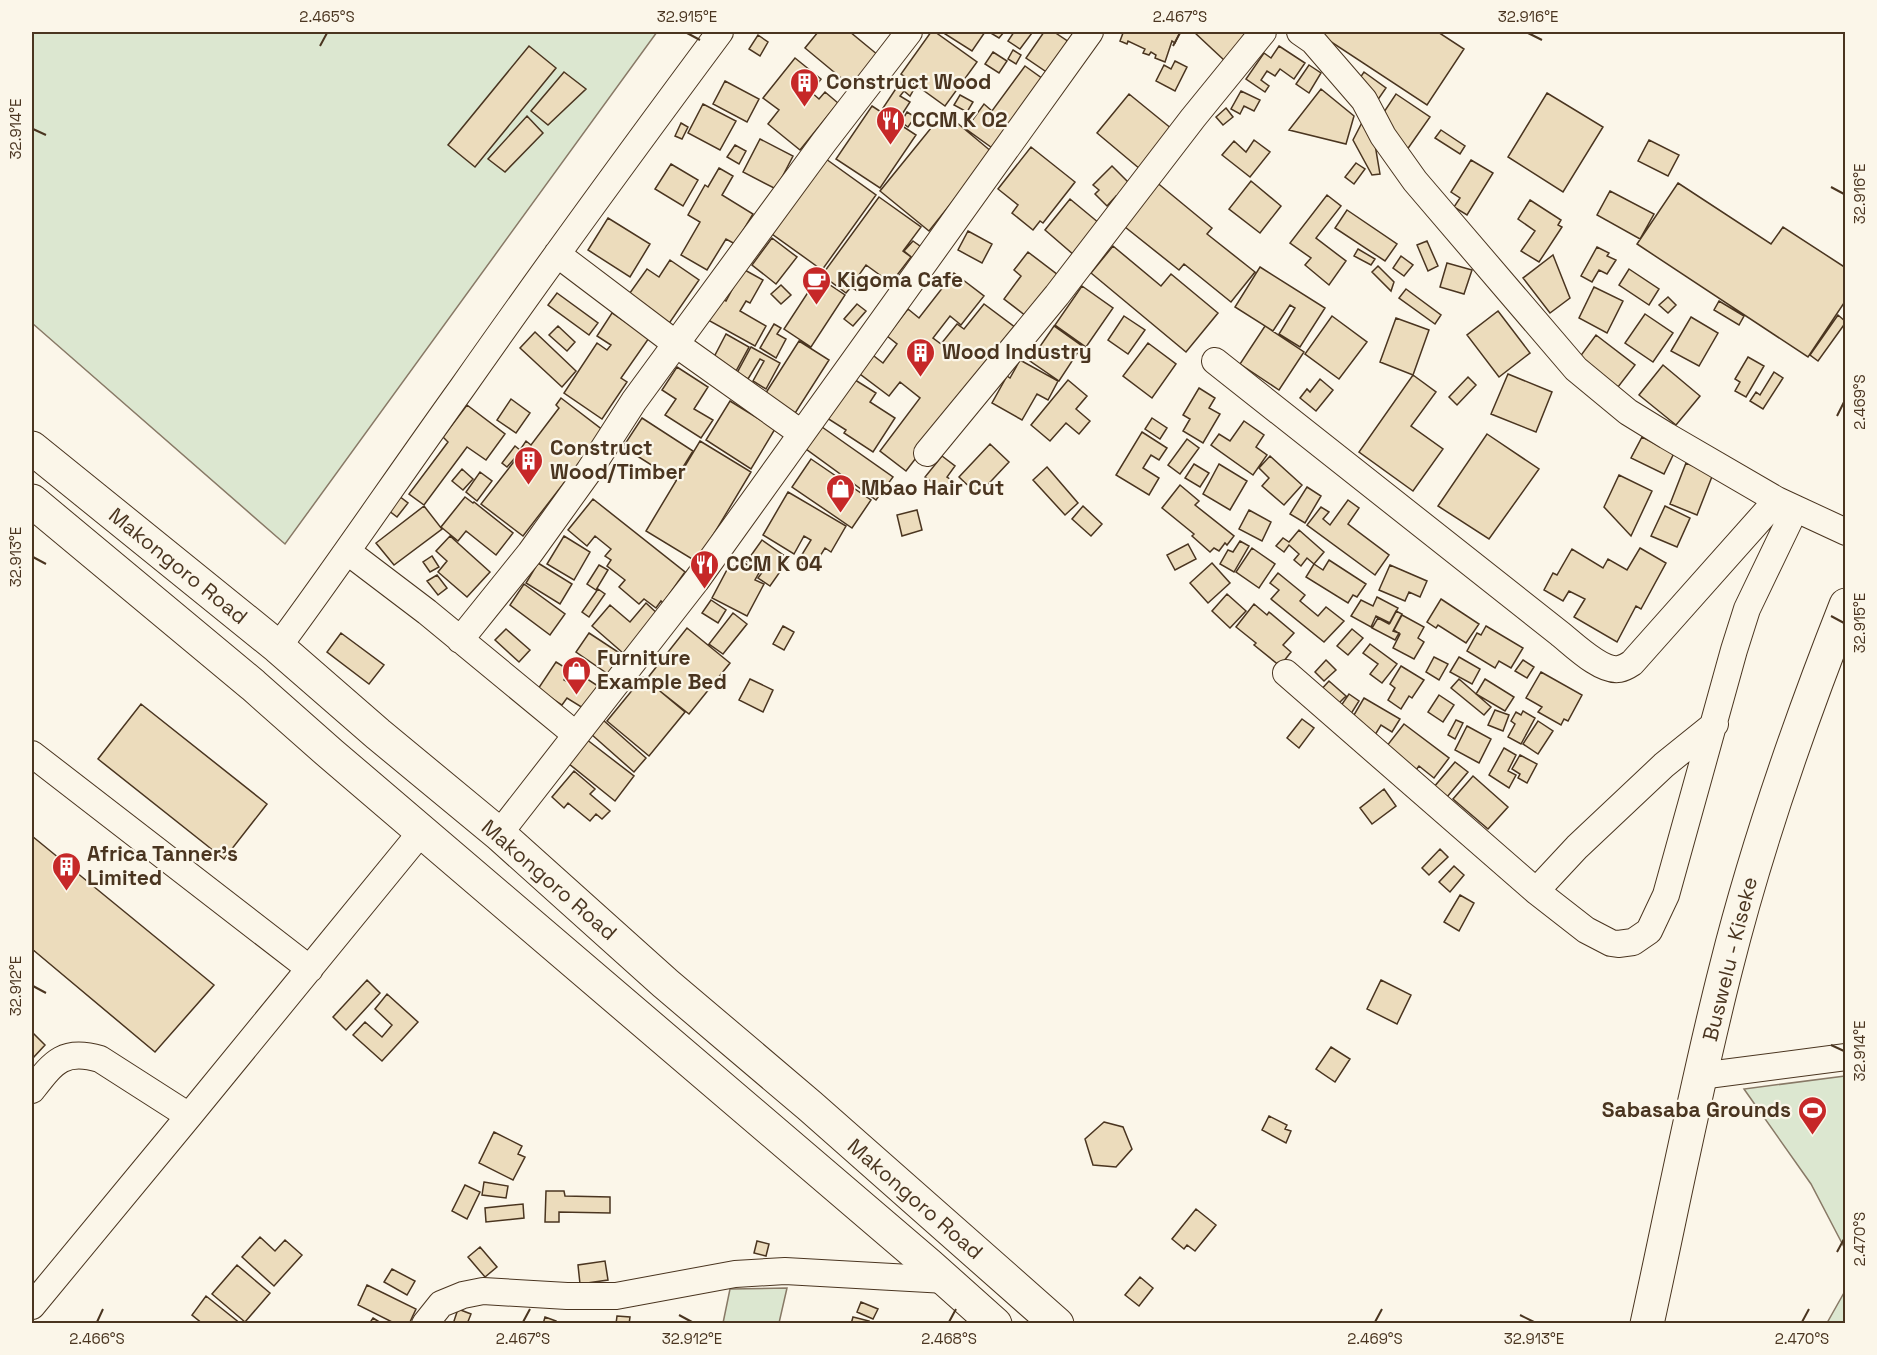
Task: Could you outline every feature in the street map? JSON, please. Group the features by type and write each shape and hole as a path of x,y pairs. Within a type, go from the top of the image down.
{"main road":[{"name":"Makongoro Road","path":"32,448 278,647 378,734 499,834 665,983 818,1113 1057,1323"},
{"name":"Makongoro Road","path":"32,501 253,685 995,1323"},
{"name":"Buswelu - Kiseke","path":"1647,1323 1700,1076 1752,870 1787,761 1845,605"}],"street":[{"path":"278,647 348,552 557,254 720,32"},
{"path":"460,640 530,553 589,471 634,401 824,142 909,32"},
{"path":"499,834 696,581 1090,32"},
{"path":"927,453 1057,295 1193,118 1263,32"},
{"path":"1300,32 1312,41 1364,100 1383,136 1415,181 1576,369 1628,412 1786,504 1845,532"},
{"path":"557,254 676,344 801,433"},
{"path":"1215,361 1574,645 1605,667 1618,669 1632,663 1786,504"},
{"path":"1286,673 1536,891 1586,930 1611,943 1633,942 1649,931 1666,895 1734,650 1786,504"},
{"path":"348,552 418,605 575,734"},
{"path":"1536,891 1577,847 1664,765 1715,724"},
{"path":"32,754 310,969"},
{"path":"32,1306 422,831"},
{"path":"32,1090 58,1060 72,1055 85,1055 100,1059 189,1116"},
{"path":"1700,1076 1845,1057"},
{"path":"425,1323 441,1304 463,1295 483,1291 567,1296 616,1296 735,1274 785,1271 946,1280"}],"green space":[{"path":"32,32 657,32 285,544 32,323"},
{"name":"Sabasaba Grounds","path":"1846,1076 1845,1249 1811,1184 1744,1089"},
{"path":"787,1288 779,1323 723,1323 730,1289"},
{"path":"1845,1291 1845,1323 1827,1323"}],"building":[{"path":"818,32 850,32 878,55 852,87 805,48"},
{"name":"Construct Wood","path":"931,32 935,32 977,62 945,106 901,74"},
{"name":"Construct Wood","path":"942,32 985,32 972,51"},
{"path":"989,32 1004,32 999,38"},
{"path":"1014,32 1032,33 1020,49 1008,41"},
{"path":"1044,32 1054,32 1069,42 1048,73 1026,58"},
{"path":"1119,32 1180,32 1175,43 1172,41 1165,62 1155,58 1156,55 1151,52 1149,55 1143,53 1145,49 1128,41 1127,44 1120,41 1123,33"},
{"path":"1194,32 1253,32 1225,61"},
{"path":"1316,32 1438,32 1464,49 1427,105"},
{"path":"758,35 768,42 760,56 749,49"},
{"path":"529,46 556,68 475,167 448,145"},
{"path":"1279,46 1305,63 1294,79 1280,69 1275,76 1267,71 1261,80 1269,86 1265,92 1246,79 1264,53 1271,58"},
{"path":"1013,50 1021,55 1016,64 1008,59"},
{"name":"Construct Wood","path":"993,52 1007,61 999,73 985,64"},
{"name":"Construct Wood","path":"795,58 821,79 811,92 819,99 825,92 838,103 800,150 768,124 779,110 763,98"},
{"path":"1175,61 1187,67 1175,91 1156,81 1164,65 1171,69"},
{"path":"1309,65 1321,73 1309,93 1296,84"},
{"path":"1025,66 1043,79 995,150 966,129 984,104 992,111"},
{"path":"564,72 586,89 548,125 531,111"},
{"path":"1364,72 1386,88 1377,101 1355,85"},
{"path":"725,81 759,99 747,122 713,104"},
{"name":"Construct Wood","path":"901,81 914,89 910,96 904,91 900,96 910,102 899,119 883,108"},
{"path":"1321,89 1354,116 1346,144 1289,130"},
{"path":"1241,91 1260,100 1254,111 1244,106 1240,114 1231,109"},
{"path":"1547,93 1603,127 1563,192 1508,157"},
{"path":"1129,94 1172,129 1140,169 1097,133"},
{"path":"1396,94 1430,117 1404,154 1382,115"},
{"path":"960,95 973,102 967,112 954,105"},
{"path":"703,104 736,121 720,150 688,133"},
{"path":"872,106 916,135 880,188 836,159"},
{"path":"1226,108 1233,117 1223,125 1216,117"},
{"path":"1369,109 1380,174 1372,175 1353,140"},
{"name":"Construct Wood","path":"907,112 915,117 908,127 901,122"},
{"path":"944,112 992,152 929,231 880,191"},
{"path":"527,116 543,133 505,172 488,159"},
{"path":"681,123 688,127 682,139 675,136"},
{"path":"1441,130 1465,146 1460,154 1435,138"},
{"path":"760,139 793,156 776,189 743,172"},
{"path":"1254,140 1270,152 1250,177 1222,155 1234,141 1246,152"},
{"path":"1649,140 1679,155 1668,176 1638,161"},
{"path":"735,145 746,151 739,164 727,157"},
{"path":"1031,147 1075,182 1043,223 1040,221 1033,230 1012,213 1018,205 998,189"},
{"path":"826,159 876,195 822,270 772,234"},
{"path":"1471,160 1493,173 1467,215 1454,207 1460,198 1451,192"},
{"path":"1356,163 1365,169 1354,184 1345,177"},
{"path":"671,164 698,180 683,206 655,189"},
{"path":"1112,166 1131,185 1107,206 1095,194 1099,190 1093,185"},
{"path":"719,168 733,176 722,195 753,214 735,244 726,239 707,270 681,255 700,222 688,215 705,185 708,187"},
{"path":"1155,181 1212,228 1207,234 1255,272 1231,302 1184,264 1179,270 1120,223"},
{"path":"1251,181 1281,206 1260,233 1229,209"},
{"path":"1678,183 1771,244 1783,227 1846,268 1846,300 1808,357 1637,244"},
{"path":"1610,191 1654,214 1640,239 1597,215"},
{"path":"1327,195 1341,206 1316,238 1346,261 1329,285 1305,265 1311,258 1290,243"},
{"path":"879,197 921,227 903,251 911,257 891,283 866,265 856,279 864,285 859,292 851,287 846,293 822,275"},
{"path":"1070,199 1099,223 1074,255 1045,230"},
{"path":"1530,200 1561,220 1558,225 1562,227 1539,262 1521,251 1535,231 1518,219"},
{"path":"1347,210 1397,244 1385,261 1335,228"},
{"path":"608,218 650,244 630,277 588,250"},
{"path":"968,231 992,244 982,263 958,250"},
{"path":"772,238 797,257 776,284 752,265"},
{"path":"913,241 924,249 915,260 904,251"},
{"path":"1427,241 1438,266 1428,271 1417,245"},
{"path":"1113,246 1161,286 1171,274 1218,313 1186,352 1091,273"},
{"path":"1597,247 1609,253 1607,256 1616,260 1607,274 1599,270 1592,282 1581,276"},
{"path":"1358,249 1375,259 1371,265 1354,256"},
{"path":"1028,252 1058,275 1026,316 1004,299 1021,276 1014,270"},
{"path":"1553,255 1570,298 1550,313 1523,278"},
{"path":"1401,256 1413,265 1404,276 1393,268"},
{"path":"670,260 699,280 668,325 627,297 647,269 659,277"},
{"path":"1447,263 1472,270 1464,294 1440,287"},
{"path":"1378,266 1394,282 1391,291 1372,272"},
{"path":"1260,267 1325,308 1300,347 1279,334 1295,308 1290,305 1273,331 1235,307"},
{"path":"743,269 763,280 750,303 746,301 740,311 766,326 755,346 708,320 720,298 726,301"},
{"path":"1629,269 1659,289 1649,305 1619,285"},
{"name":"Wood Industry","path":"954,273 984,296 961,325 950,316 933,338 941,344 957,324 964,329 984,304 1016,328 906,471 880,451 920,398 900,382 889,396 856,371 870,353 883,363 897,344 887,336 908,309 919,318"},
{"path":"818,277 845,295 811,347 784,329"},
{"path":"781,285 791,295 781,304 771,294"},
{"path":"1082,286 1113,308 1086,347 1055,325"},
{"path":"1594,287 1623,301 1607,333 1579,318"},
{"path":"1406,289 1441,315 1435,324 1399,298"},
{"path":"557,293 598,323 589,335 548,305"},
{"path":"1668,297 1676,305 1668,313 1659,305"},
{"path":"1719,301 1744,316 1739,325 1714,310"},
{"path":"857,304 866,311 853,326 844,319"},
{"path":"1498,311 1530,353 1499,377 1467,335"},
{"name":"Construct Wood/Timber","path":"612,313 649,338 621,378 627,382 602,419 564,393 597,343 607,350 611,345 597,336"},
{"path":"1645,314 1673,333 1653,362 1625,343"},
{"path":"1838,315 1846,322 1818,361 1810,355"},
{"path":"1124,316 1145,330 1128,354 1108,340"},
{"path":"1332,316 1367,342 1339,379 1305,354"},
{"path":"1691,317 1718,333 1699,366 1671,351"},
{"path":"1396,318 1429,330 1413,375 1380,362"},
{"path":"774,324 781,328 777,334 786,339 776,358 760,348"},
{"path":"558,326 575,342 567,351 549,335"},
{"path":"1054,326 1082,346 1059,381 1030,361"},
{"path":"1265,326 1304,352 1279,390 1240,364"},
{"path":"535,332 576,371 562,387 520,348"},
{"path":"726,334 749,347 736,371 713,359"},
{"path":"1596,335 1635,365 1618,387 1579,358"},
{"path":"799,341 829,360 792,418 762,399"},
{"path":"1148,343 1176,364 1152,398 1123,376"},
{"path":"751,347 780,363 766,389 753,381 764,361 760,359 748,379 737,373"},
{"path":"1748,357 1764,366 1746,397 1735,391 1740,382 1735,379"},
{"path":"1020,360 1058,381 1048,400 1037,394 1022,420 992,403 1007,376 1010,378"},
{"path":"1663,365 1700,396 1676,425 1639,395"},
{"path":"677,367 708,387 694,409 713,420 701,438 665,415 676,399 662,390"},
{"path":"1774,372 1783,378 1763,409 1750,401 1756,392 1760,395"},
{"path":"1508,374 1552,392 1536,432 1491,414"},
{"path":"1413,375 1436,392 1411,426 1443,449 1413,491 1359,452"},
{"path":"1468,377 1476,385 1457,405 1449,397"},
{"path":"852,378 876,393 870,402 895,418 873,452 844,433 846,430 827,418"},
{"path":"1320,379 1333,390 1316,411 1300,398 1307,389 1310,392"},
{"path":"1068,380 1087,396 1076,409 1090,421 1079,434 1066,423 1050,441 1031,425"},
{"path":"1199,388 1215,398 1209,408 1220,414 1203,443 1183,431 1190,419 1183,415"},
{"name":"Construct Wood/Timber","path":"561,398 604,431 523,536 481,504 516,459 507,467 502,463 515,446 520,450 526,441 531,445 559,408 556,405"},
{"path":"511,399 530,413 516,433 497,420"},
{"path":"730,401 775,429 751,469 706,440"},
{"path":"467,405 505,434 486,460 467,447 424,505 409,494 448,442 443,437"},
{"path":"642,418 693,451 675,480 623,447"},
{"path":"1152,418 1167,428 1160,439 1145,429"},
{"path":"1244,421 1264,435 1256,447 1267,455 1253,475 1211,445 1219,434 1230,441"},
{"path":"822,427 893,477 876,500 806,449"},
{"path":"1142,432 1167,448 1159,460 1151,455 1143,468 1159,478 1149,495 1116,475"},
{"path":"1487,434 1539,469 1489,539 1438,506"},
{"path":"1642,437 1674,453 1664,474 1631,458"},
{"path":"1187,439 1199,448 1180,474 1168,465"},
{"path":"700,441 751,472 697,562 646,531"},
{"path":"990,444 1009,462 978,495 959,477"},
{"path":"942,456 955,466 947,477 954,482 946,492 925,477"},
{"path":"1270,456 1302,485 1284,505 1262,486 1269,478 1259,468"},
{"path":"811,459 871,500 852,528 792,487"},
{"path":"1686,463 1713,474 1697,515 1670,504"},
{"path":"1194,464 1209,473 1200,487 1185,478"},
{"path":"1219,464 1247,481 1230,510 1203,494"},
{"path":"1047,467 1078,503 1065,515 1033,480"},
{"path":"462,469 473,479 463,490 452,481"},
{"path":"480,472 492,481 477,501 466,492"},
{"path":"1619,475 1652,491 1631,536 1604,507"},
{"path":"1180,485 1199,501 1195,505 1234,536 1219,551 1214,548 1210,552 1192,536 1194,534 1162,508"},
{"path":"1307,487 1321,496 1305,523 1290,514"},
{"path":"788,492 846,526 831,552 825,548 812,569 798,561 811,540 804,536 794,554 763,535"},
{"path":"399,496 408,503 397,517 388,510"},
{"path":"465,497 513,533 496,555 466,531 458,541 441,527"},
{"path":"593,499 685,572 663,603 661,601 656,608 644,599 639,604 619,587 625,580 607,566 611,560 605,556 611,549 595,536 587,546 568,530"},
{"path":"1348,500 1359,508 1348,524 1389,555 1375,575 1307,525 1321,507 1329,512 1323,519 1330,525"},
{"path":"424,506 442,529 394,565 376,543"},
{"path":"1083,506 1102,524 1091,536 1072,519"},
{"path":"1665,506 1690,518 1677,547 1651,536"},
{"path":"917,510 922,530 902,536 897,515"},
{"path":"1249,510 1271,522 1262,541 1239,529"},
{"path":"1299,530 1324,552 1314,564 1307,558 1301,566 1294,560 1299,554 1289,545 1284,552 1276,546 1283,538 1289,542"},
{"path":"450,536 490,572 467,597 438,572 447,561 436,551"},
{"path":"564,536 590,552 574,580 547,564"},
{"path":"762,540 789,559 770,586 758,578 763,571 747,561"},
{"path":"1240,541 1249,546 1234,572 1220,564 1228,550 1233,552"},
{"path":"1188,544 1196,559 1175,570 1167,555"},
{"path":"1252,548 1275,564 1259,588 1236,572"},
{"path":"1640,548 1666,563 1641,609 1636,606 1617,642 1574,617 1585,599 1569,591 1563,601 1544,590 1553,573 1557,575 1572,549 1603,568 1608,559 1627,570"},
{"path":"432,556 439,567 430,572 423,562"},
{"path":"738,560 760,571 755,580 764,584 747,616 712,598 729,566 733,568"},
{"path":"1329,560 1366,584 1357,597 1353,595 1348,603 1306,577 1314,564 1323,570"},
{"path":"538,563 572,584 560,604 526,583"},
{"path":"1212,563 1230,583 1208,603 1190,583"},
{"path":"599,565 608,570 596,590 587,584"},
{"path":"1390,565 1427,581 1420,597 1409,592 1405,601 1379,590"},
{"path":"1278,573 1305,595 1300,601 1318,616 1326,607 1344,621 1324,642 1271,599 1279,590 1270,583"},
{"path":"437,575 447,588 438,595 427,581"},
{"path":"524,584 565,614 550,635 510,605"},
{"path":"598,589 605,594 589,617 582,612"},
{"path":"1227,594 1246,611 1230,628 1212,611"},
{"path":"1377,597 1398,608 1390,623 1376,616 1371,627 1351,616 1361,600 1373,606"},
{"path":"1441,599 1479,624 1466,643 1438,625 1436,628 1427,622"},
{"path":"711,600 726,610 718,623 702,613"},
{"path":"646,603 659,615 623,653 592,626 610,605 630,622"},
{"path":"1254,604 1267,615 1269,612 1294,633 1283,645 1291,652 1280,666 1236,627"},
{"path":"1396,611 1402,614 1393,631 1399,633 1395,640 1372,628 1378,618 1389,624"},
{"path":"733,613 747,624 723,654 709,644"},
{"path":"1402,615 1424,627 1418,638 1424,642 1414,659 1393,648 1400,634 1394,630"},
{"path":"783,626 794,632 784,650 773,644"},
{"path":"1486,626 1523,648 1511,668 1499,661 1495,668 1467,651 1477,633 1481,635"},
{"path":"687,628 730,663 689,714 646,680"},
{"path":"506,629 530,650 519,662 495,640"},
{"path":"1352,629 1363,638 1348,655 1337,646"},
{"path":"341,633 384,665 369,684 327,652"},
{"path":"589,633 621,654 608,674 576,652"},
{"path":"1370,644 1397,664 1382,683 1370,674 1378,664 1363,653"},
{"path":"1434,657 1448,664 1439,680 1426,672"},
{"path":"1459,657 1480,669 1472,684 1450,672"},
{"path":"1326,660 1336,670 1324,681 1315,672"},
{"path":"1523,660 1534,667 1527,678 1515,671"},
{"path":"556,662 569,670 564,680 568,682 575,671 598,686 583,708 567,698 562,705 538,689"},
{"path":"1401,666 1424,680 1412,698 1409,696 1401,709 1388,700 1395,688 1390,684"},
{"path":"1541,672 1582,695 1568,721 1564,719 1561,725 1538,712 1542,707 1526,698"},
{"path":"643,677 685,712 649,756 607,721"},
{"path":"750,679 773,690 763,712 739,700"},
{"path":"1459,679 1491,707 1484,715 1451,688"},
{"path":"1485,679 1514,697 1505,711 1476,694"},
{"path":"1329,681 1346,696 1336,706 1319,692"},
{"path":"1349,694 1359,701 1349,717 1338,710"},
{"path":"1439,695 1454,705 1443,722 1428,712"},
{"path":"1364,698 1400,719 1392,732 1381,725 1375,735 1351,720"},
{"path":"141,704 267,804 224,859 98,759"},
{"path":"1495,710 1509,715 1503,731 1488,725"},
{"path":"1523,711 1535,718 1521,744 1508,737 1515,724 1511,721 1516,712 1521,715"},
{"path":"1302,719 1314,728 1299,748 1287,738"},
{"path":"603,720 646,758 634,772 591,734"},
{"path":"1456,720 1463,723 1455,739 1448,735"},
{"path":"1538,721 1553,731 1538,754 1523,744"},
{"path":"1404,724 1449,758 1434,778 1419,766 1416,770 1386,747"},
{"path":"1467,726 1491,739 1479,763 1455,750"},
{"path":"586,739 634,776 615,801 568,763"},
{"path":"1504,748 1516,755 1508,771 1516,775 1509,788 1489,775"},
{"path":"1520,755 1537,764 1527,783 1518,778 1520,774 1512,769"},
{"path":"1455,762 1468,772 1447,797 1434,787"},
{"path":"574,771 595,789 590,794 610,811 602,819 596,814 590,821 568,803 564,808 552,797"},
{"path":"1473,776 1508,807 1488,829 1453,799"},
{"path":"1384,789 1396,806 1372,824 1360,808"},
{"name":"Africa Tanner's Limited","path":"32,836 214,985 155,1052 32,949"},
{"path":"1440,849 1448,857 1429,875 1422,868"},
{"path":"1454,866 1464,875 1450,892 1439,882"},
{"path":"1460,895 1474,903 1459,931 1444,922"},
{"path":"367,980 380,993 346,1030 333,1017"},
{"path":"1381,980 1411,995 1397,1024 1367,1009"},
{"path":"387,994 418,1022 382,1061 353,1035 365,1022 382,1037 392,1025 375,1009"},
{"path":"32,1032 45,1045 32,1059"},
{"path":"1331,1047 1350,1059 1335,1082 1316,1069"},
{"path":"1269,1116 1287,1125 1285,1129 1291,1131 1286,1143 1262,1130"},
{"path":"1104,1122 1123,1127 1132,1149 1116,1167 1093,1165 1085,1139"},
{"path":"494,1132 522,1146 518,1154 525,1157 513,1180 479,1163"},
{"path":"484,1182 508,1186 506,1198 482,1195"},
{"path":"465,1185 480,1192 467,1219 452,1211"},
{"path":"546,1191 564,1191 565,1196 610,1197 610,1213 559,1212 559,1222 545,1222"},
{"path":"523,1204 524,1218 486,1222 485,1208"},
{"path":"1196,1209 1216,1225 1195,1251 1187,1245 1184,1249 1172,1239"},
{"path":"260,1237 275,1251 285,1240 302,1255 274,1286 242,1257"},
{"path":"757,1241 769,1244 766,1256 754,1253"},
{"path":"480,1247 497,1267 485,1277 468,1257"},
{"path":"605,1261 608,1280 580,1284 578,1265"},
{"path":"237,1265 270,1293 245,1322 212,1294"},
{"path":"392,1269 415,1281 407,1295 384,1282"},
{"path":"1140,1277 1153,1288 1139,1306 1125,1295"},
{"path":"367,1285 416,1309 409,1324 396,1324 358,1305"},
{"path":"206,1296 241,1324 203,1324 192,1315"},
{"path":"861,1302 878,1309 873,1319 857,1312"},
{"path":"458,1309 471,1314 467,1324 453,1324"},
{"path":"617,1316 630,1317 629,1324 616,1324"},
{"path":"545,1317 556,1321 555,1324 543,1324"},
{"path":"853,1317 869,1321 868,1324 851,1324"},
{"path":"373,1318 381,1323 381,1324 369,1324"}],"place":[{"name":"Construct Wood","path":"805,108"},
{"name":"CCM K 02","path":"891,146"},
{"name":"Kigoma Cafe","path":"816,306"},
{"name":"Wood Industry","path":"921,378"},
{"name":"Construct Wood/Timber","path":"529,486"},
{"name":"Mbao Hair Cut","path":"840,514"},
{"name":"CCM K 04","path":"705,590"},
{"name":"Furniture Example Bed","path":"576,696"},
{"name":"Africa Tanner's Limited","path":"66,892"},
{"name":"Sabasaba Grounds","path":"1812,1136"}]}
